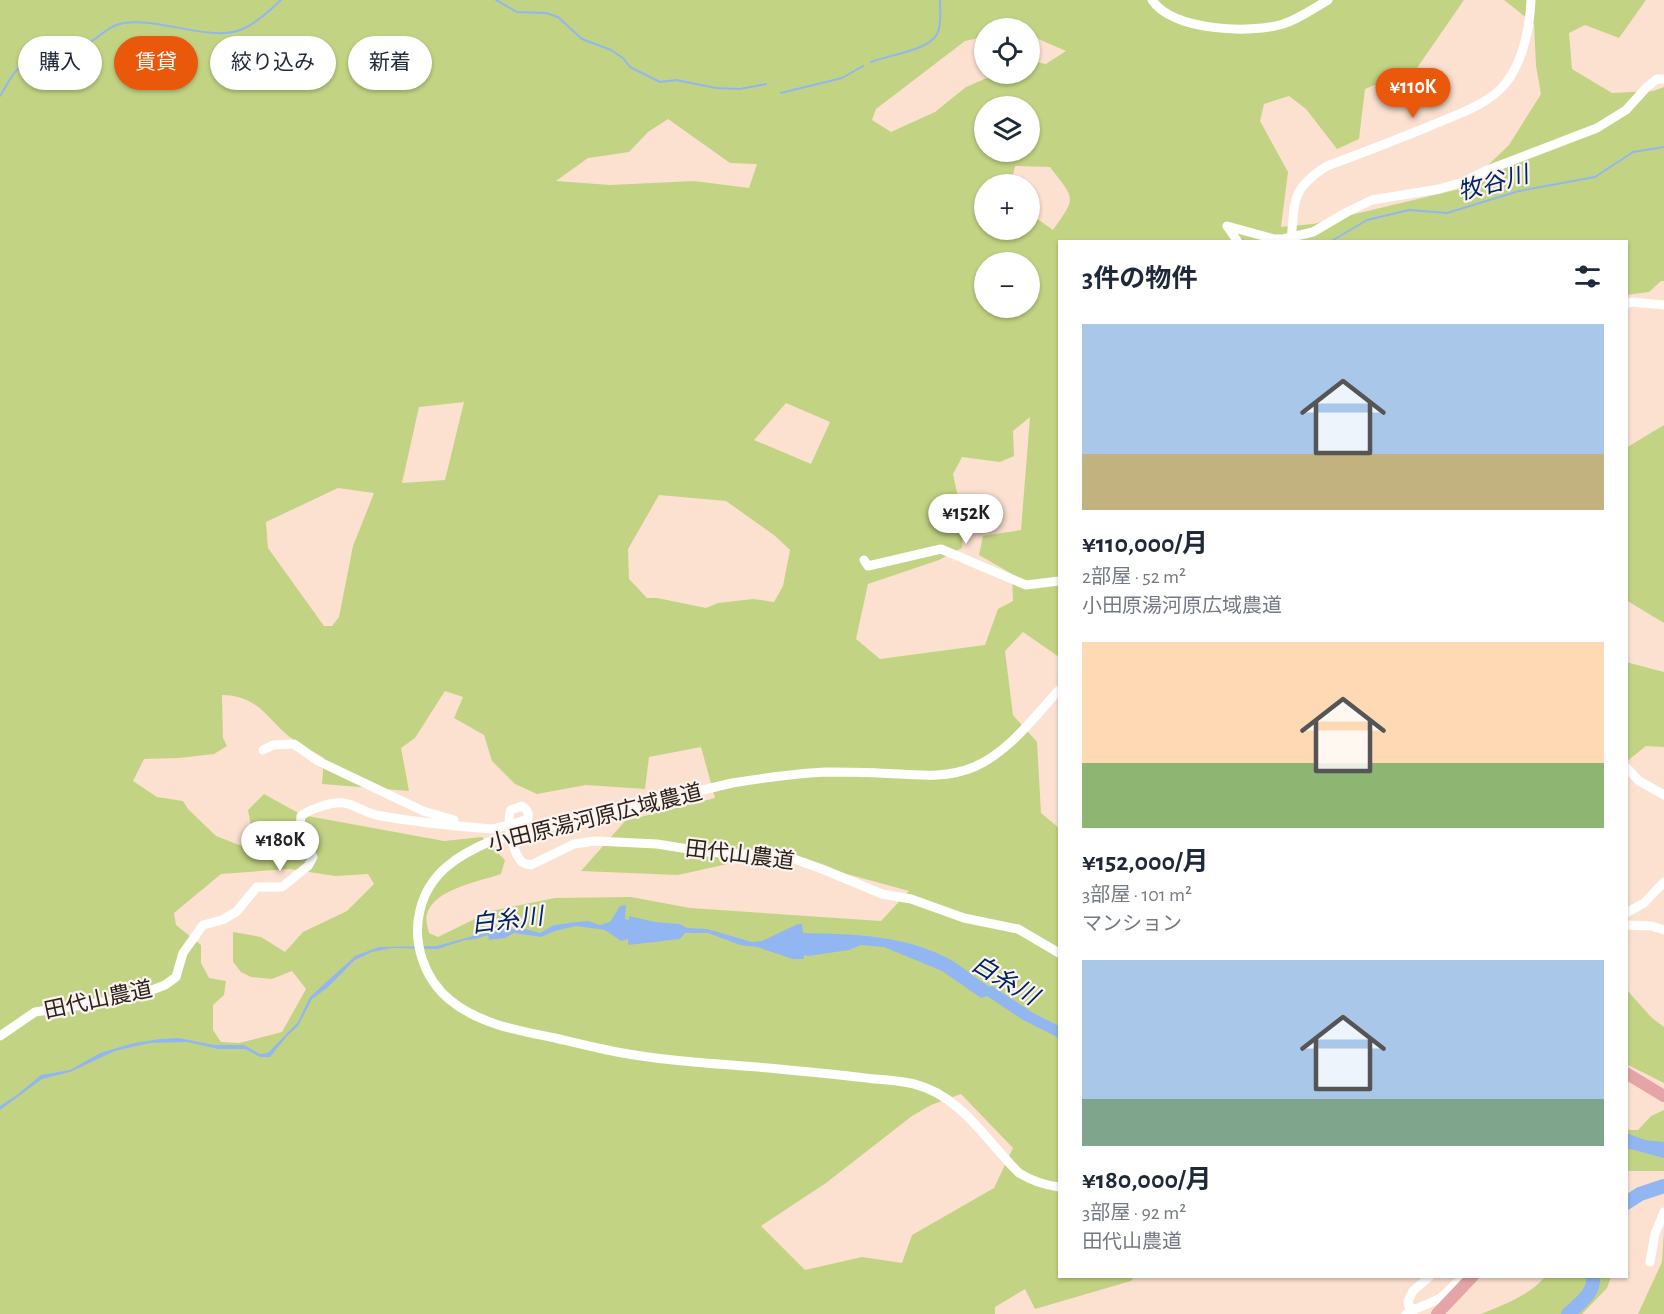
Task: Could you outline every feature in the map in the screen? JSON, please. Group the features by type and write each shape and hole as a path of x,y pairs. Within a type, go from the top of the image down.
{"main road":[{"path":"1628,1074 1664,1096"},
{"path":"1437,1314 1472,1278"}],"street":[{"path":"1152,0 1164,13 1179,19 1207,26 1248,29 1284,24 1328,0"},
{"path":"1291,240 1292,213 1296,197 1307,181 1327,166 1443,121 1482,103 1497,92 1507,81 1521,50 1530,17 1531,0"},
{"path":"1237,240 1227,226 1274,239 1283,239 1313,232 1372,200 1439,189 1463,182 1485,171 1597,128 1626,110 1657,79 1664,79"},
{"path":"1628,303 1664,305"},
{"path":"864,560 868,566 941,549 1026,585 1058,580"},
{"name":"小田原湯河原広域農道","path":"1058,691 1019,734 994,755 975,766 952,774 932,777 825,772 770,777 732,783 491,841 468,850 449,863 429,887 417,927 420,953 428,973 450,1000 476,1016 508,1029 618,1052 912,1083 935,1091 953,1102 1019,1173 1047,1186 1058,1187"},
{"path":"263,750 273,746 294,744 318,761 423,811 467,823 473,827"},
{"path":"1628,769 1639,781 1664,795"},
{"name":"田代山農道","path":"0,1036 35,1012 131,998 155,990 171,981 179,971 183,953 203,925 222,920 236,912 256,887 282,886 312,862 312,851 300,828 301,816 335,802 372,814 492,829 503,826 514,823 528,818 526,809 516,807 508,814 512,836 520,860 531,865 574,844 595,841 657,844 708,852 757,854 794,859 882,894 911,899 964,918 1018,929 1058,952"},
{"path":"1628,912 1644,903 1664,882"},
{"path":"1628,925 1652,926 1664,930"},
{"path":"1650,1262 1655,1234 1664,1212"},
{"path":"1428,1278 1413,1291 1408,1301 1410,1312 1439,1298 1460,1279 1472,1278"}],"green space":[{"path":"0,0 1464,0 1417,68 1365,89 1359,139 1337,149 1306,109 1289,96 1264,104 1260,121 1288,172 1281,227 1313,224 1464,188 1509,145 1541,94 1536,66 1534,24 1504,0 1646,0 1619,38 1585,25 1569,33 1572,69 1612,93 1653,91 1664,87 1664,281 1649,292 1628,295 1628,240 1058,240 1058,656 1023,632 1005,651 1013,715 1037,742 1041,813 1058,827 1058,1278 1133,1278 1131,1281 1035,1309 1025,1289 995,1307 995,1314 0,1314","holes":["668,119 730,163 757,164 749,188 694,181 610,185 556,181 588,158 629,152 648,132","464,402 445,480 402,483 419,407","786,403 830,422 811,464 754,440","1030,417 1021,530 983,536 979,555 1012,574 1013,601 998,609 985,645 880,659 856,639 868,584 939,560 962,548 963,520 953,474 962,457 1000,462 1014,456 1013,431","338,488 374,493 353,546 339,617 332,626 324,626 268,548 266,522","659,495 726,501 774,535 790,550 783,586 774,602 753,599 718,603 706,608 647,598 629,579 628,549","445,691 463,697 454,718 484,735 492,761 515,784 537,794 586,785 645,789 649,757 701,747 715,798 625,821 581,871 678,875 732,863 807,863 909,891 881,921 690,908 631,897 555,898 491,911 438,937 429,933 426,919 431,905 447,892 501,874 505,860 482,837 444,841 302,815 264,794 248,810 252,832 242,846 216,836 188,809 183,801 157,797 133,781 144,759 214,754 227,746 223,738 222,695 235,696 255,705 295,741 324,758 322,784 409,791 401,748 415,738","289,869 335,876 368,874 374,884 347,911 303,932 285,952 261,937 233,932 233,962 241,972 251,977 272,979 292,971 306,989 282,1032 239,1043 221,1042 213,1030 213,1005 224,995 226,981 209,978 201,963 201,945 176,925 174,913 221,874","961,1094 1013,1148 994,1188 912,1235 902,1263 862,1257 805,1270 761,1226 826,1183 912,1116 931,1105"]},
{"path":"1664,425 1664,623 1628,601 1628,447"},
{"path":"1628,663 1664,672 1664,747 1646,746 1628,760"},
{"path":"1628,991 1652,1018 1664,1027 1664,1083 1628,1065"},
{"path":"1664,1110 1664,1171 1628,1171 1628,1130 1638,1130 1651,1116"},
{"path":"1664,1231 1664,1314 1638,1314 1662,1262"},
{"path":"1544,1278 1611,1278 1607,1288 1582,1314 1481,1314 1507,1303"}],"water":[{"path":"626,905 625,919 629,920 629,916 655,922 680,924 687,928 707,929 752,942 762,941 798,924 802,924 803,933 842,934 901,941 939,954 956,963 990,987 992,986 1033,1013 1058,1026 1058,1038 1023,1020 987,996 981,998 942,971 884,947 861,945 849,950 804,955 804,959 793,959 757,947 740,945 708,933 685,933 680,939 628,945 628,939 621,941 605,930 576,926 541,937 514,933 505,938 489,940 488,935 438,949 392,948 372,952 355,960 327,988 312,999 298,1026 270,1057 260,1057 245,1049 218,1049 187,1042 150,1043 115,1051 70,1072 42,1079 0,1110 0,1106 41,1075 70,1070 100,1053 134,1043 179,1038 214,1045 244,1045 260,1054 268,1053 298,1022 310,997 355,956 379,947 437,946 487,932 487,927 507,926 510,929 525,929 540,933 554,925 588,921 600,925 610,922 620,906"},
{"path":"1628,1134 1645,1140 1664,1142 1664,1158 1628,1149"}],"waterway":[{"path":"0,96 14,73 24,64 64,56 119,24 138,22 203,32 232,32 255,22 281,0"},
{"path":"496,0 517,12 546,13 558,17 582,39 611,50 623,58 630,67 660,82 676,80 716,88 740,89 766,84"},
{"path":"871,62 917,48 932,40 940,26 940,0"},
{"path":"781,93 842,78 863,66"},
{"name":"牧谷川","path":"1333,240 1367,220 1409,210 1447,213 1519,191 1595,177 1633,152 1664,147"},
{"path":"1628,1202 1640,1194 1664,1186"},
{"path":"1568,1314 1589,1293 1593,1278"}],"water label":[{"name":"白糸川","path":"507,920"},
{"name":"白糸川","path":"1005,980"}]}
